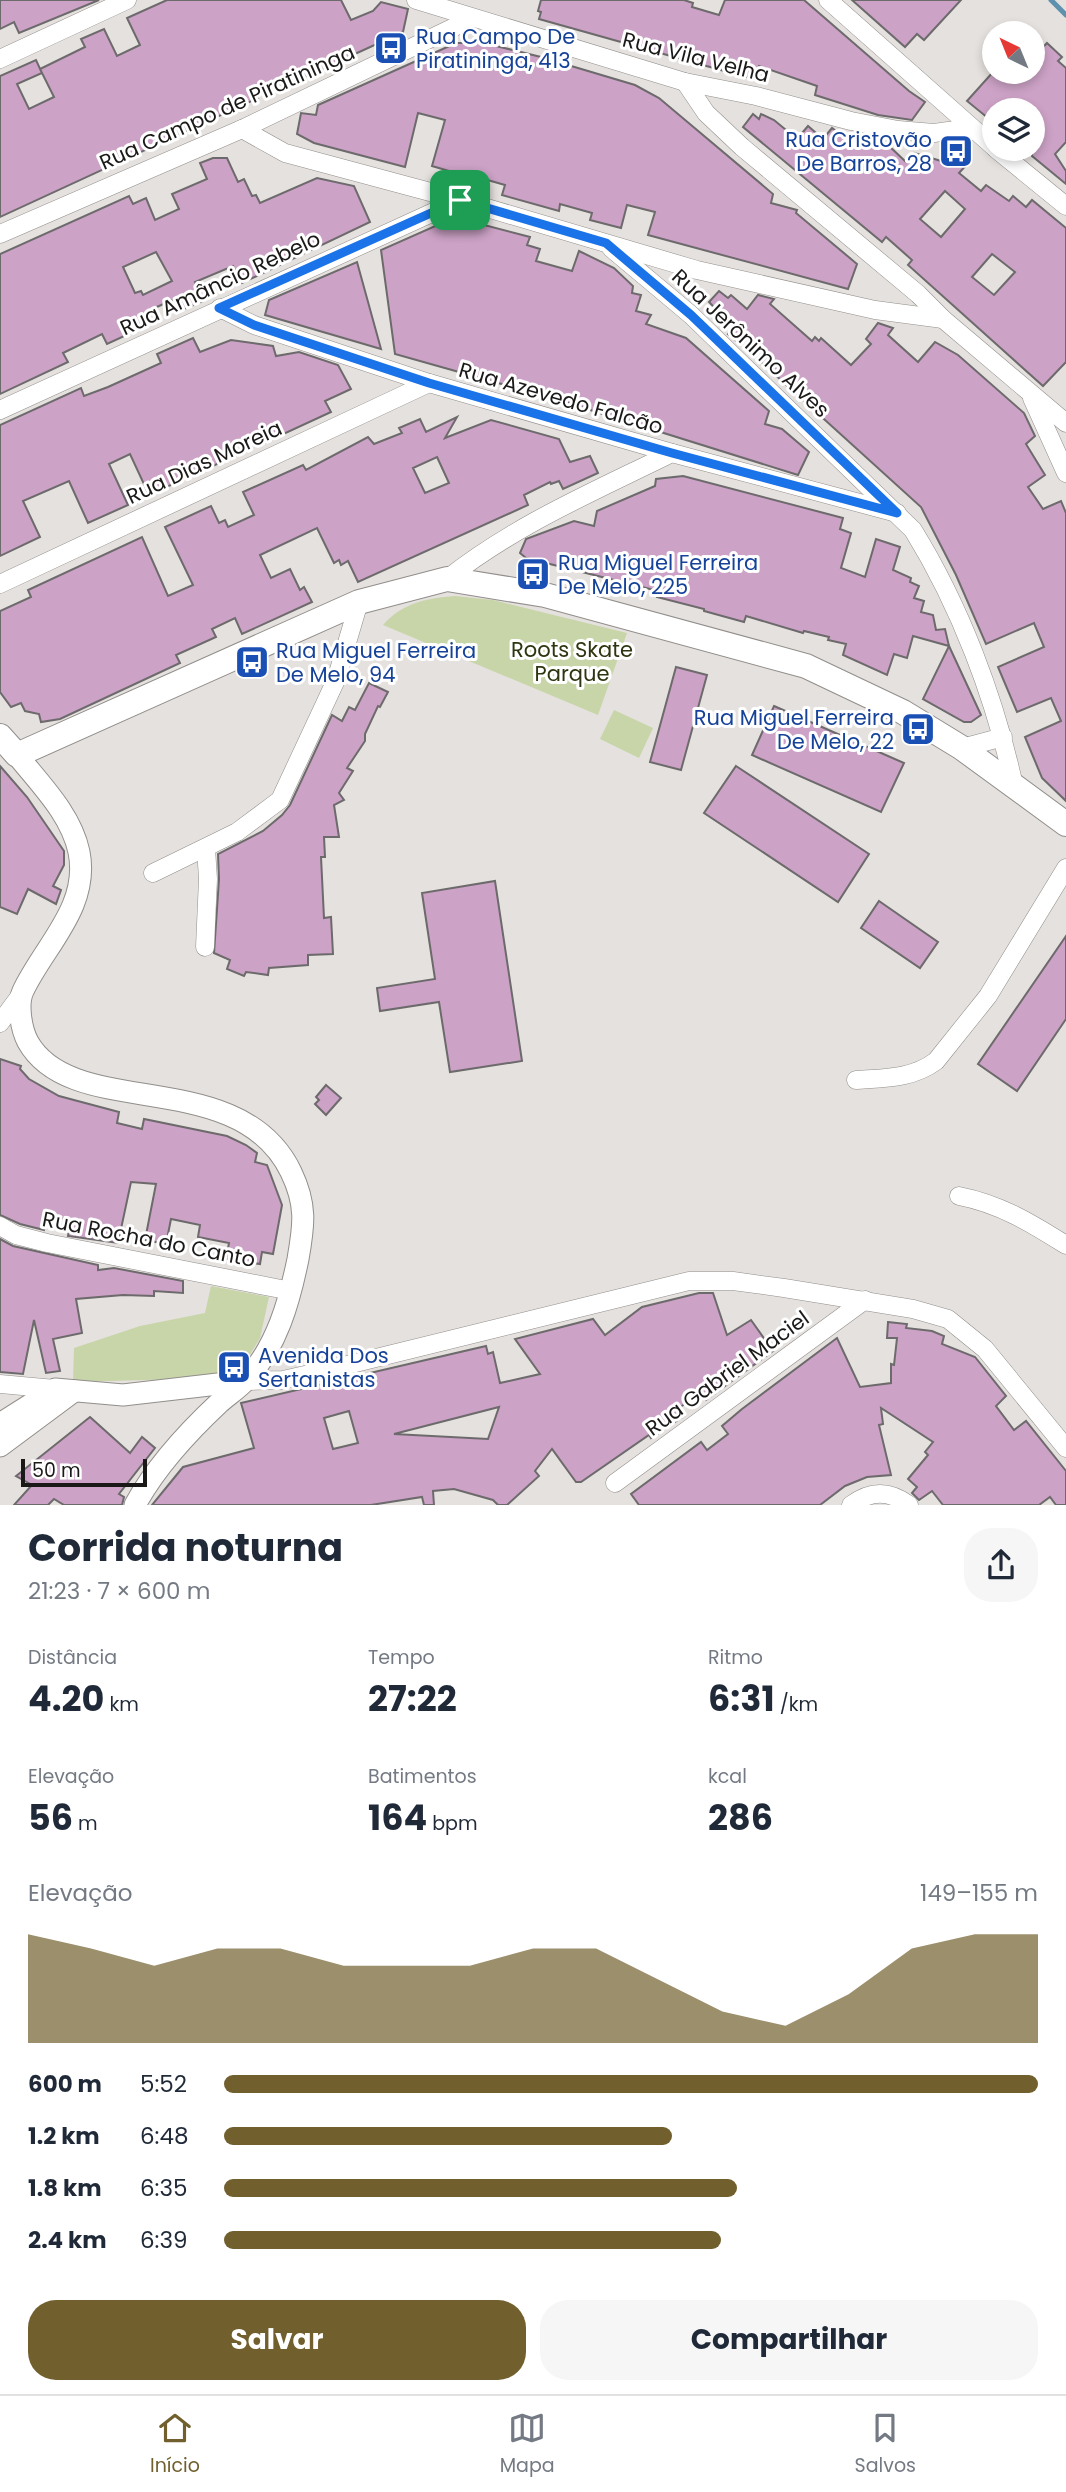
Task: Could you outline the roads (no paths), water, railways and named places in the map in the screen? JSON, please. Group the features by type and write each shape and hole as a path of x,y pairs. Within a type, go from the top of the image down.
{"main road":[{"path":"0,736 17,755 359,602 447,579 545,595 806,666 903,712 962,748 1066,824"}],"street":[{"path":"0,59 127,0"},
{"name":"Rua Vila Velha","path":"416,0 471,19 502,24 685,82 898,130 934,133 970,128"},
{"path":"828,0 982,138"},
{"name":"Rua Campo de Piratininga","path":"0,234 242,130 471,19"},
{"path":"685,82 706,113 742,147 909,286 943,319 1066,423"},
{"name":"Rua Jerônimo Alves","path":"242,130 285,153 606,243 691,315 913,530 930,558 991,696 1014,786"},
{"path":"1011,161 1066,206"},
{"name":"Rua Amâncio Rebelo","path":"0,410 460,200"},
{"path":"606,243 697,270 875,310 943,319"},
{"name":"Rua Azevedo Falcão","path":"219,308 254,325 429,383 672,453 897,513"},
{"name":"Rua Dias Moreia","path":"0,584 429,383"},
{"path":"1029,391 1066,474"},
{"path":"447,579 481,551 672,453"},
{"path":"153,873 256,820 280,800 336,680 359,602"},
{"path":"962,748 1003,737"},
{"path":"0,1023 62,930 74,902 80,874 79,852 71,829 60,809 17,755"},
{"path":"205,947 208,879 206,848"},
{"path":"856,1080 903,1077 926,1069 936,1061 988,996 1066,868"},
{"path":"22,993 21,1024 28,1042 39,1057 55,1069 80,1080 220,1111 247,1122 270,1140 285,1158 304,1208 304,1227 292,1292 275,1337 246,1381 196,1426 146,1486 135,1505"},
{"path":"959,1196 997,1206 1019,1216 1066,1245"},
{"name":"Rua Rocha do Canto","path":"0,1226 16,1235 47,1243 292,1292"},
{"path":"0,1384 123,1395 246,1381 283,1380 689,1281 733,1281 865,1300 928,1312 948,1319 966,1332 1008,1374 1066,1448"},
{"name":"Rua Gabriel Maciel","path":"615,1483 865,1300"},
{"path":"0,1424 65,1390"},
{"path":"0,1446 65,1390"},
{"path":"851,1505 872,1493 896,1496 909,1505"}],"waterway":[{"path":"1051,0 1066,15"}],"place":[{"name":"Rua Campo De Piratininga, 413","path":"391,48"},
{"name":"Rua Cristovão De Barros, 28","path":"956,151"},
{"name":"Rua Miguel Ferreira De Melo, 225","path":"533,574"},
{"name":"Rua Miguel Ferreira De Melo, 94","path":"252,662"},
{"name":"Rua Miguel Ferreira De Melo, 22","path":"918,729"},
{"name":"Avenida Dos Sertanistas","path":"234,1367"}],"park label":[{"name":"Roots Skate Parque","path":"572,661"}]}
